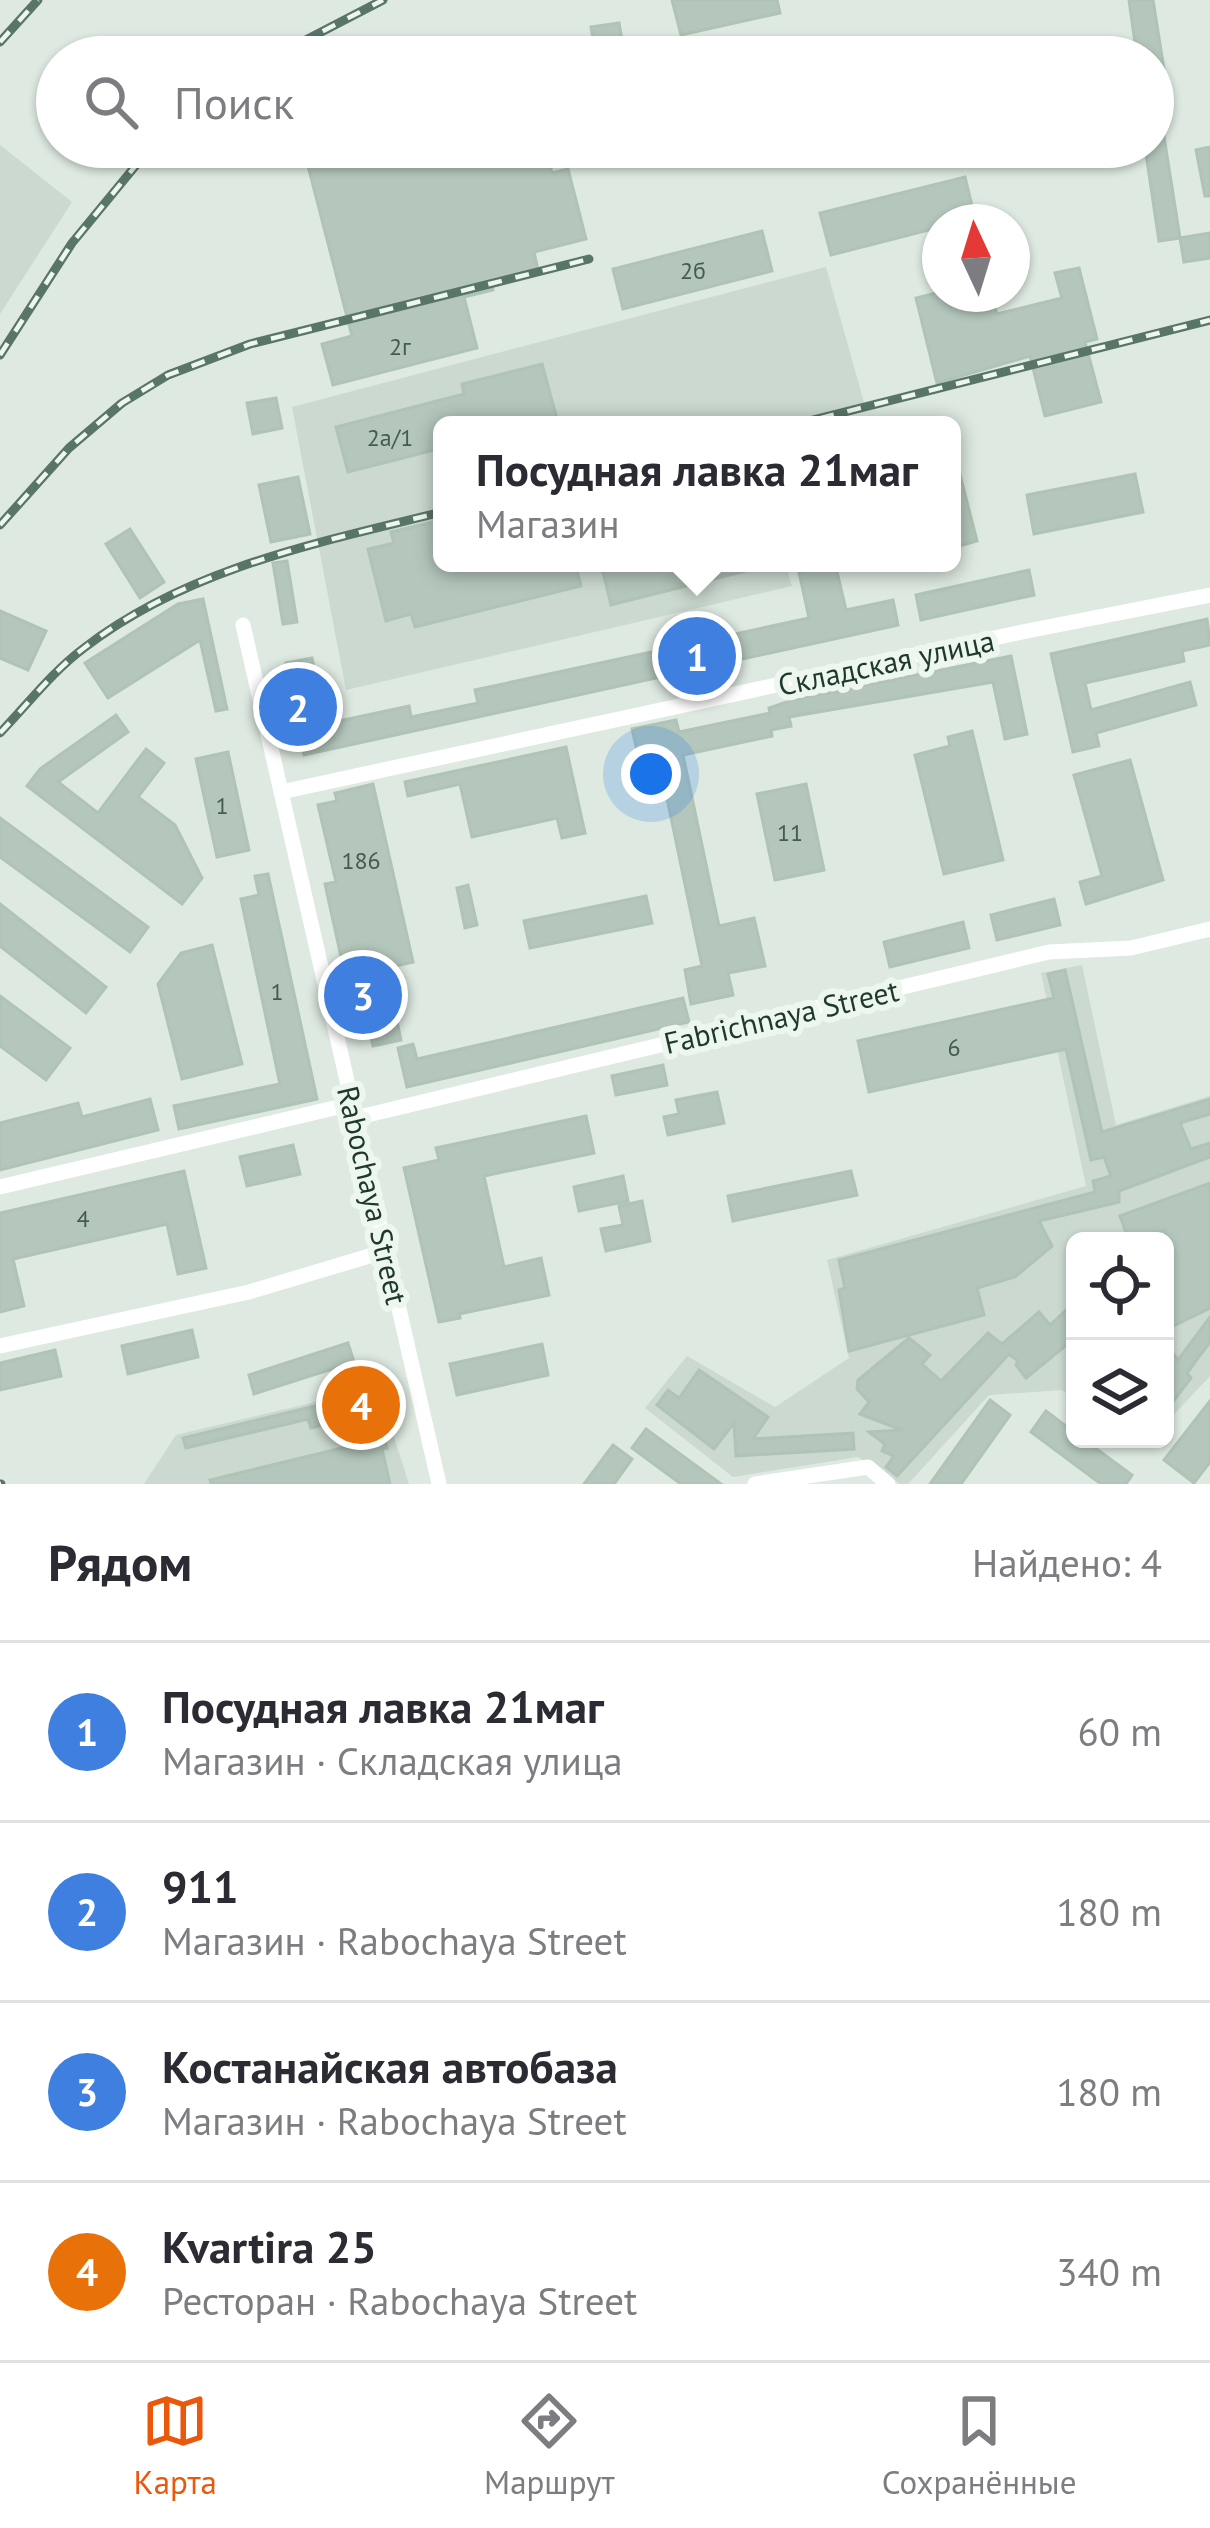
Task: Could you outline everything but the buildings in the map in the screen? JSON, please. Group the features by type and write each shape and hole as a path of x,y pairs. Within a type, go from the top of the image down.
{"street":[{"name":"Складская улица","path":"280,792 1210,595"},
{"name":"Rabochaya Street","path":"242,625 439,1484"},
{"name":"Fabrichnaya Street","path":"0,1187 1048,952 1131,948 1210,929"},
{"path":"0,1346 233,1296 386,1250"},
{"path":"755,1484 868,1467 888,1484"}],"shaded area":[{"path":"0,145 72,202 0,314"},
{"path":"826,267 865,406 823,416 433,416 433,572 788,572 792,586 346,690 292,407"},
{"path":"1082,965 1116,1125 1210,1096 1210,1376 1174,1414 1174,1232 1066,1232 1066,1393 989,1395 908,1484 900,1484 858,1457 733,1477 645,1408 687,1356 775,1407 849,1358 827,1260 1086,1186 1041,973"},
{"path":"378,1387 409,1484 144,1484 176,1435"}],"railway":[{"path":"0,42 38,0"},
{"path":"314,36 383,0"},
{"path":"0,355 72,243 134,168"},
{"path":"0,525 69,448 122,403 168,375 250,344 589,259"},
{"path":"829,416 1210,320"},
{"path":"0,733 73,657 166,597 255,562 433,514"}],"place":[{"name":"Посудная лавка 21маг","path":"697,656"},
{"name":"911","path":"298,707"},
{"name":"Костанайская автобаза","path":"363,995"},
{"name":"Kvartira 25","path":"361,1405"}]}
